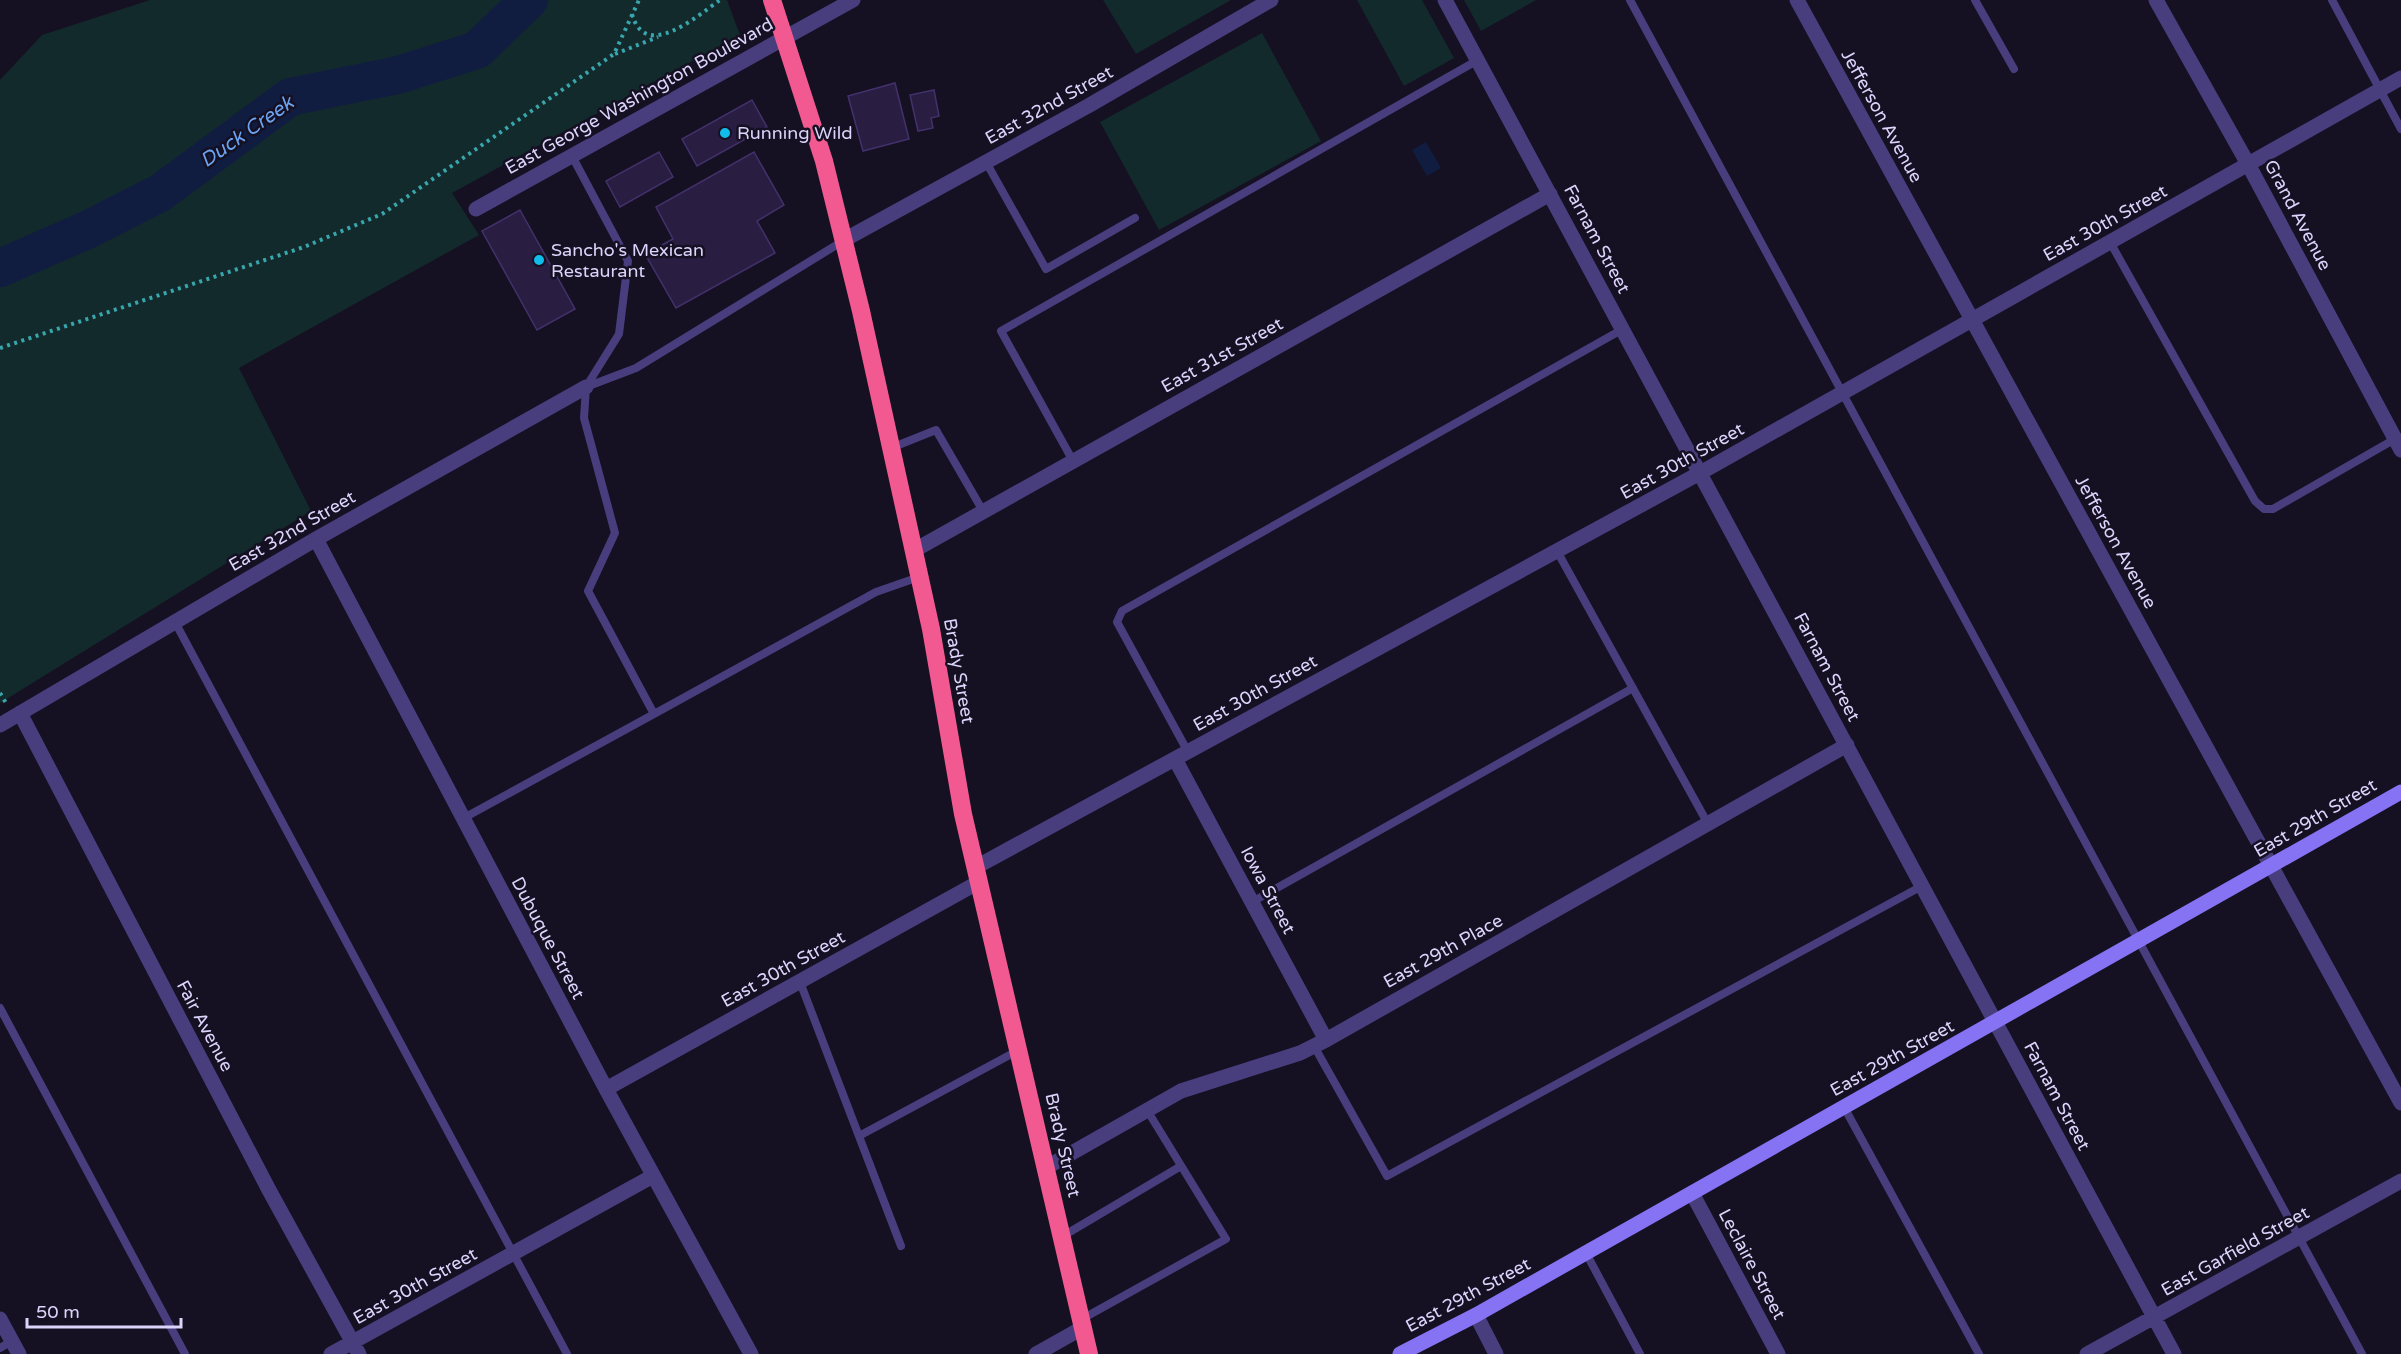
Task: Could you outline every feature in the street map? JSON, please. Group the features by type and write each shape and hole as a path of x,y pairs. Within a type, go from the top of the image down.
{"highway":[{"name":"Brady Street","path":"772,0 824,161 844,240 931,628 963,814 1089,1354"}],"street":[{"name":"East George Washington Boulevard","path":"476,209 853,0"},
{"name":"East 32nd Street","path":"844,240 1271,0"},
{"name":"Farnam Street","path":"1444,0 2174,1354"},
{"name":"Jefferson Avenue","path":"1797,0 2401,1103"},
{"name":"Grand Avenue","path":"2156,0 2248,164 2398,445"},
{"name":"East 30th Street","path":"606,1089 800,982 1182,755 1843,394 2401,78"},
{"name":"East 31st Street","path":"913,551 1550,194"},
{"name":"East 32nd Street","path":"0,725 316,538 586,387"},
{"name":"Dubuque Street","path":"316,538 462,819 751,1354"},
{"name":"Fair Avenue","path":"20,713 269,1190 356,1348"},
{"name":"East 29th Place","path":"1047,1167 1181,1091 1300,1053 1320,1043 1847,745"},
{"name":"Iowa Street","path":"1182,755 1320,1043"},
{"name":"East 29th Street","path":"1400,1354 1476,1316 2401,792"},
{"name":"East 30th Street","path":"331,1354 356,1348 513,1254 653,1176"},
{"name":"East Garfield Street","path":"2087,1354 2401,1181"},
{"name":"Leclaire Street","path":"1692,1193 1778,1354"},
{"path":"1476,1316 1496,1354"},
{"path":"0,1319 10,1348"},
{"path":"1036,1354 1083,1323"}],"lane":[{"path":"1630,0 2362,1354"},
{"path":"1975,0 2014,69"},
{"path":"2332,0 2401,129"},
{"path":"1072,461 1001,331 1478,60"},
{"path":"572,156 628,261 619,334 586,387 584,418 615,532 588,591 654,714"},
{"path":"986,162 1046,269 1135,218"},
{"path":"586,387 636,368 844,240"},
{"path":"2110,242 2254,501 2264,509 2272,509 2398,445"},
{"path":"1182,755 1117,622 1122,611 1623,329"},
{"path":"891,448 936,430 984,511"},
{"path":"1557,551 1708,824"},
{"path":"462,819 876,592 919,577"},
{"path":"176,622 567,1354"},
{"path":"1252,902 1633,688"},
{"path":"1320,1043 1387,1176 1922,886"},
{"path":"800,982 901,1245"},
{"path":"0,1008 185,1354"},
{"path":"859,1136 1019,1050"},
{"path":"1844,1107 1979,1354"},
{"path":"1083,1323 1226,1239 1147,1110"},
{"path":"1063,1236 1181,1166"},
{"path":"1586,1253 1640,1354"}],"path":[{"path":"614,54 639,0"},
{"path":"0,348 303,247 382,214 614,54 661,36 691,21 720,0"},
{"path":"632,13 635,24 641,31 648,36 661,36"}],"green space":[{"path":"150,0 727,0 740,35 452,193 479,235 239,368 311,511 0,703 0,80 42,35"},
{"path":"1103,0 1231,0 1136,54"},
{"path":"1357,0 1422,0 1454,58 1404,86"},
{"path":"1464,0 1536,0 1481,31"},
{"path":"1262,33 1321,141 1159,230 1100,122"}],"water":[{"path":"1426,142 1441,168 1427,176 1412,150"}],"building":[{"path":"895,83 909,139 863,151 848,96"},
{"path":"934,90 939,116 931,118 933,128 918,131 910,95"},
{"name":"Running Wild","path":"752,100 767,127 697,166 682,139"},
{"path":"659,152 673,177 620,207 606,181"},
{"path":"754,152 784,205 757,221 775,253 676,308 645,254 673,239 656,207"},
{"path":"520,210 575,309 537,330 482,231"}],"waterway":[{"name":"Duck Creek","path":"0,268 87,230 160,193 290,97 398,75 477,50 529,0"}],"place":[{"name":"Running Wild","path":"725,133"},
{"name":"Sancho's Mexican Restaurant","path":"539,260"}]}
